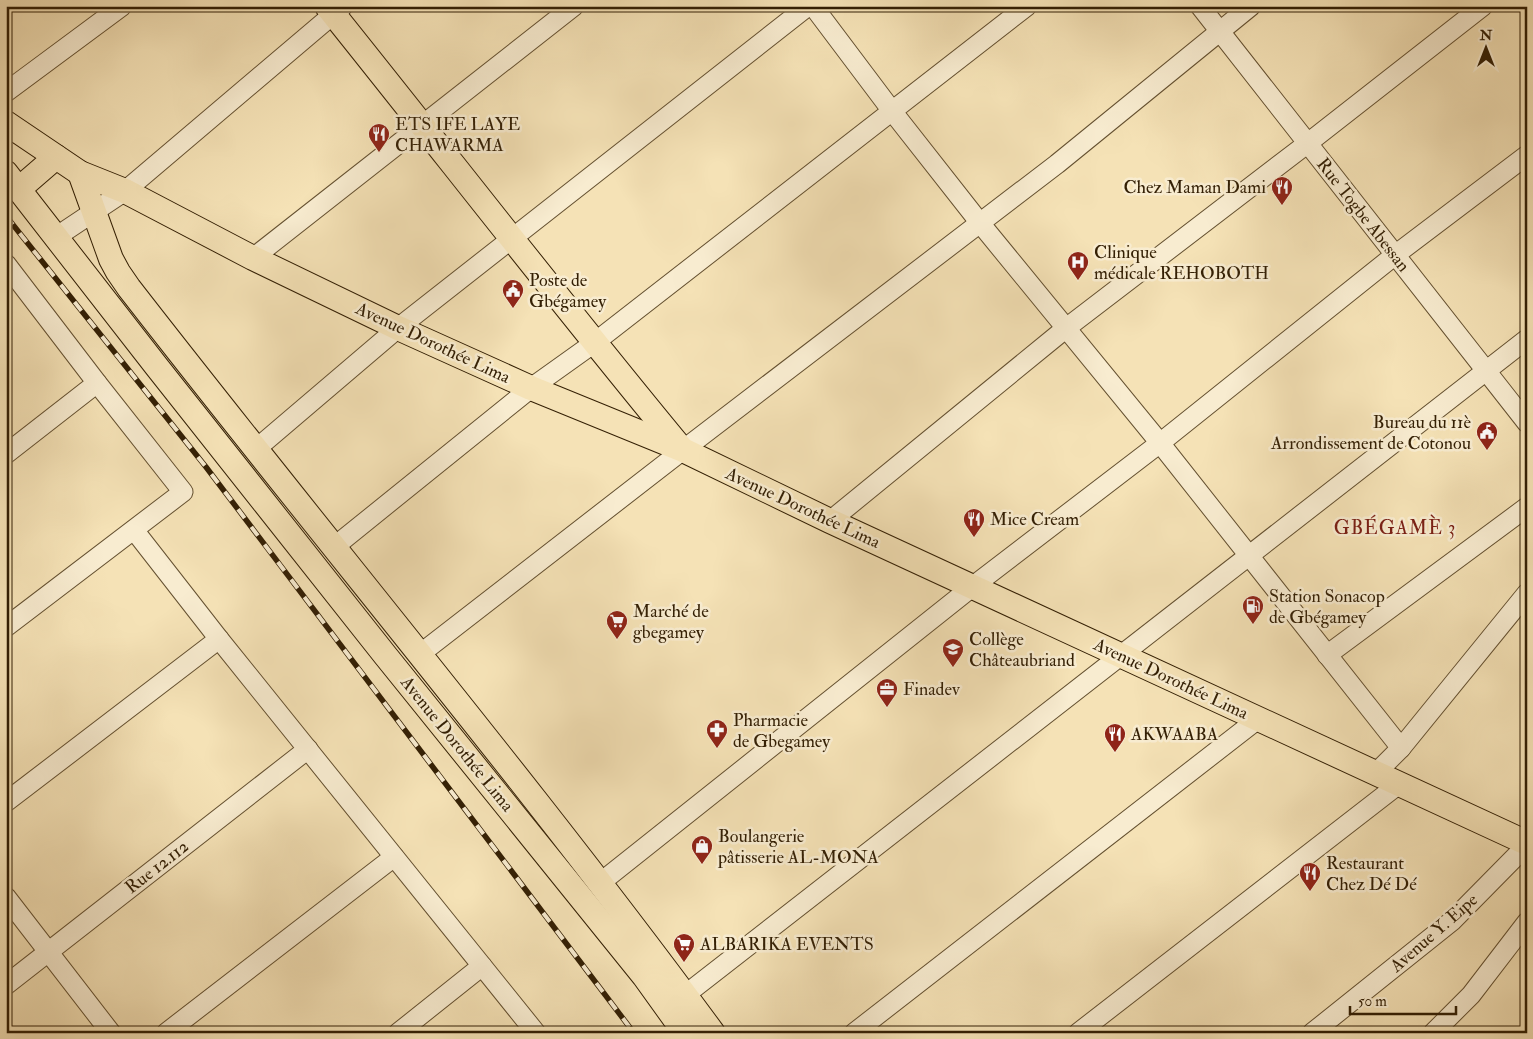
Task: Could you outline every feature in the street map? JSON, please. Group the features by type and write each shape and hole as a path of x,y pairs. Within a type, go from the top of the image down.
{"main road":[{"path":"334,9 422,125 594,343 683,450"},
{"name":"Avenue Dorothée Lima","path":"6,123 80,173 125,191 253,258 398,328 532,388 683,450 830,521 1527,844"},
{"path":"13,181 56,157"},
{"name":"Avenue Dorothée Lima","path":"80,173 111,259 118,272 600,883 713,1033"},
{"name":"Avenue Dorothée Lima","path":"13,181 385,655 644,976 686,1033"},
{"path":"96,289 118,272"}],"street":[{"path":"6,92 122,6"},
{"path":"253,258 574,6"},
{"path":"256,448 398,328 808,6"},
{"path":"813,6 980,223 1160,443 1401,748"},
{"path":"334,547 532,388 594,343 1027,6"},
{"name":"Rue Togbe Abessan","path":"1200,6 1527,423"},
{"path":"420,654 1057,164 1251,6"},
{"path":"830,521 1065,329 1483,6"},
{"path":"56,237 125,191 334,9"},
{"path":"600,883 972,587 1160,443 1395,255 1527,155"},
{"path":"6,627 183,492 8,271"},
{"path":"685,995 1527,339"},
{"path":"6,454 97,383"},
{"path":"1327,654 1527,507"},
{"path":"134,530 219,639 536,1033"},
{"path":"1376,774 1401,748 1527,593"},
{"path":"6,802 219,639"},
{"path":"854,1033 1258,719"},
{"name":"Rue 12.112","path":"6,985 308,749"},
{"path":"1078,1033 1399,784"},
{"name":"Avenue Y. Eipe","path":"1312,1033 1452,921 1527,844"},
{"path":"166,1033 394,857"},
{"path":"6,897 111,1033"},
{"path":"1432,1033 1471,994 1527,922"},
{"path":"398,1033 482,966"}],"railway":[{"path":"6,216 206,467 634,1033"}],"place":[{"name":"ETS IFE LAYE CHAWARMA","path":"379,153"},
{"name":"Chez Maman Dami","path":"1282,206"},
{"name":"Clinique médicale REHOBOTH","path":"1078,281"},
{"name":"Poste de Gbégamey","path":"513,309"},
{"name":"Bureau du 11è Arrondissement de Cotonou","path":"1487,451"},
{"name":"Mice Cream","path":"974,538"},
{"name":"Station Sonacop de Gbégamey","path":"1253,625"},
{"name":"Marché de gbegamey","path":"617,640"},
{"name":"Collège Châteaubriand","path":"953,668"},
{"name":"Finadev","path":"887,708"},
{"name":"Pharmacie de Gbegamey","path":"717,749"},
{"name":"AKWAABA","path":"1115,753"},
{"name":"Boulangerie pâtisserie AL-MONA","path":"702,865"},
{"name":"Restaurant Chez Dé Dé","path":"1310,892"},
{"name":"ALBARIKA EVENTS","path":"684,963"}],"district":[{"name":"GBÉGAMÈ 3","path":"1395,528"}]}
